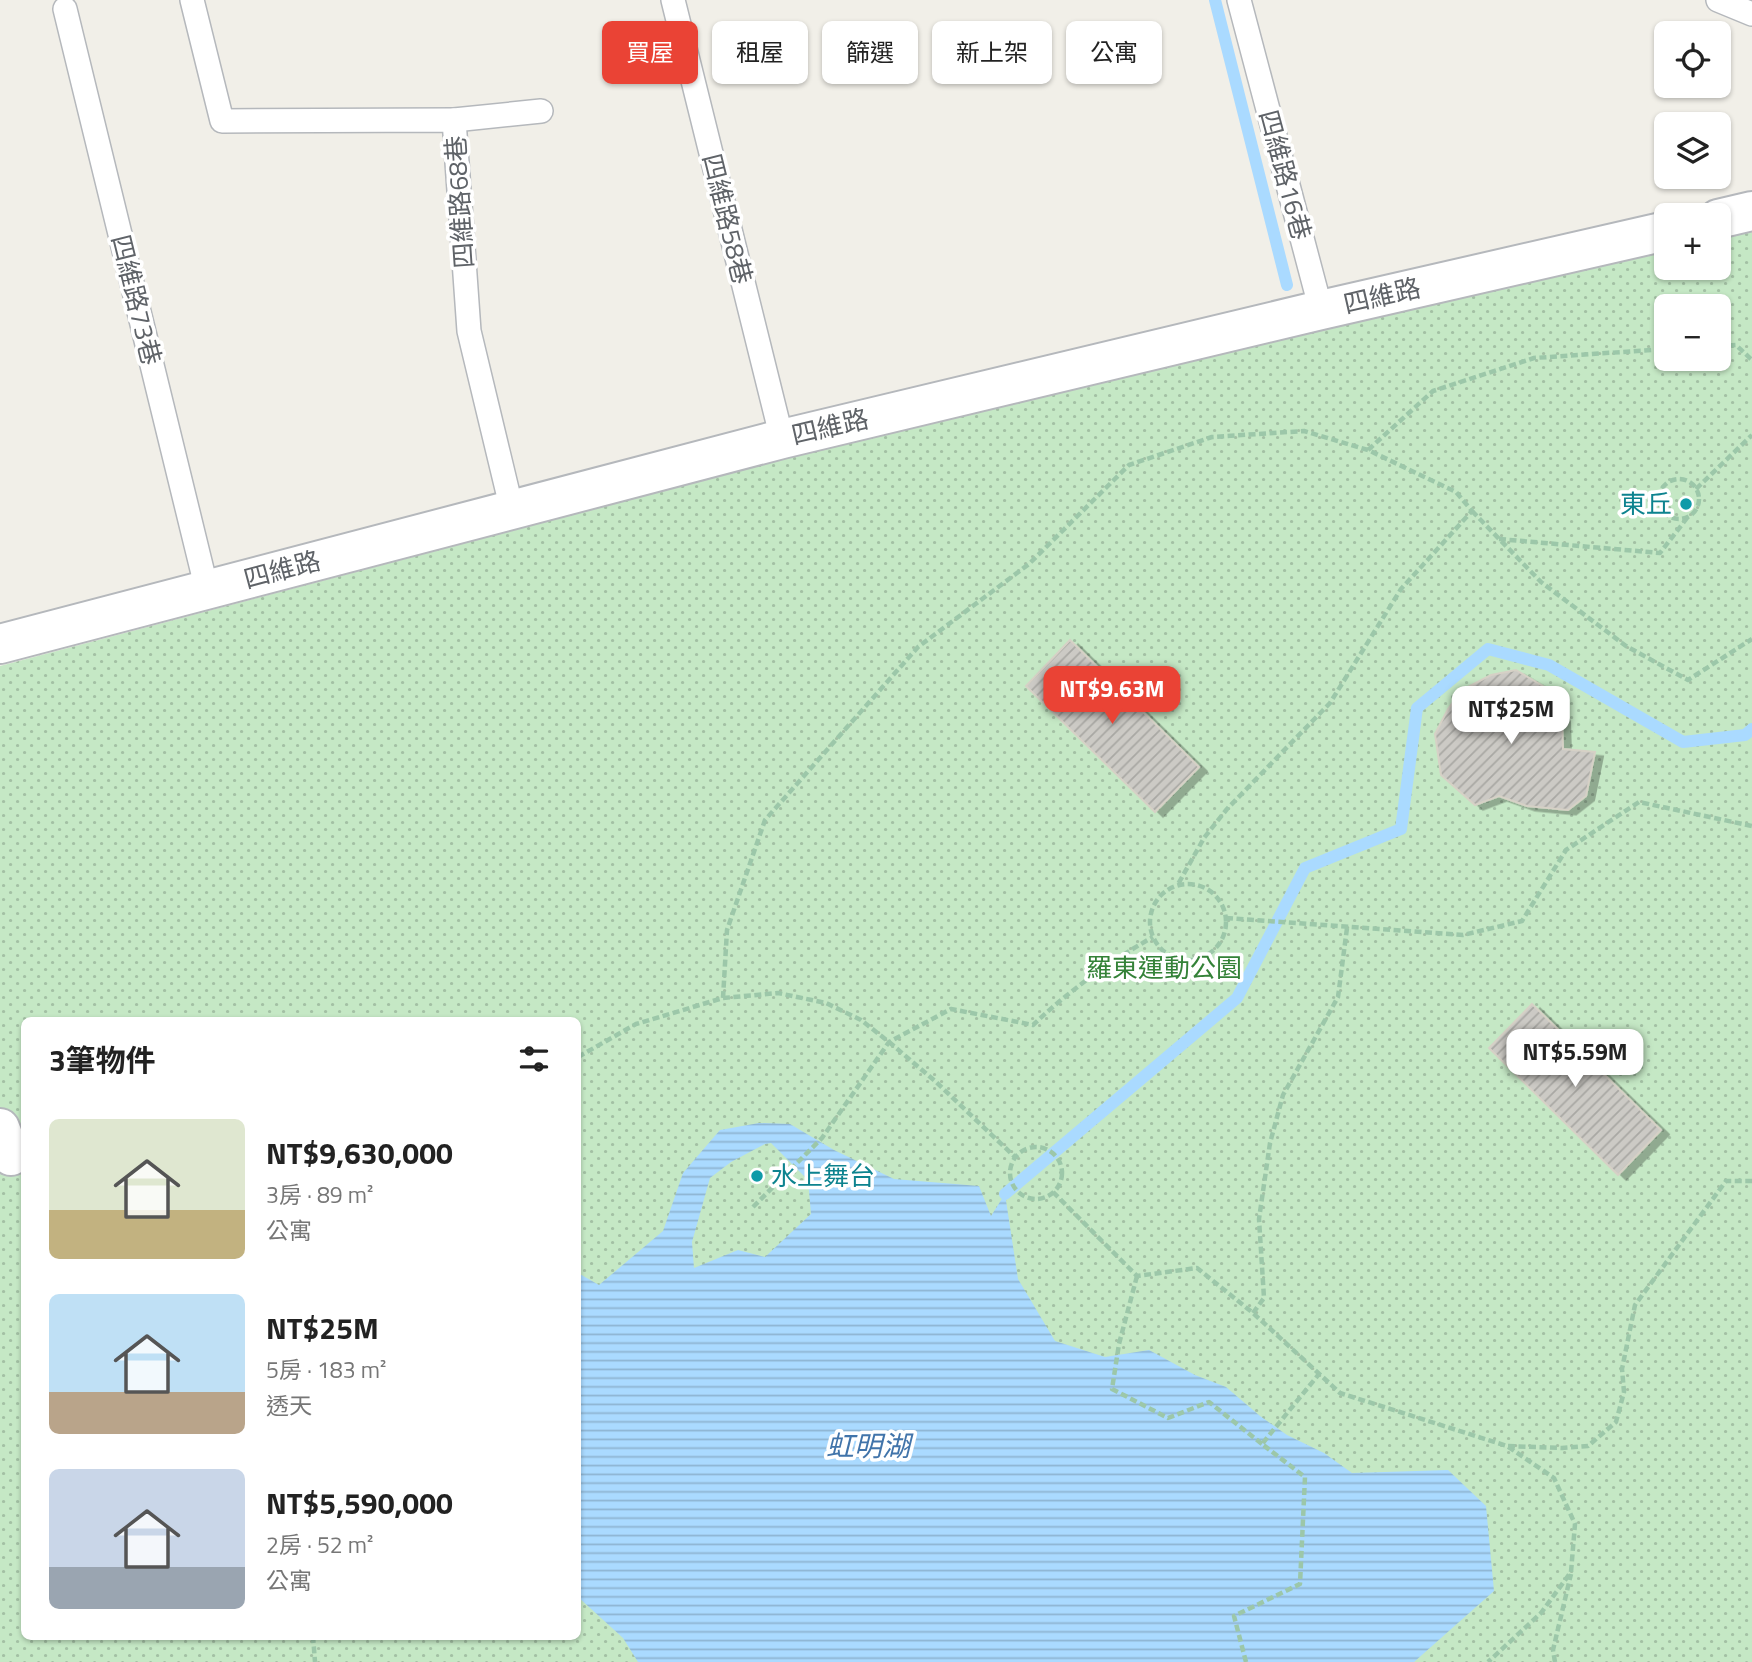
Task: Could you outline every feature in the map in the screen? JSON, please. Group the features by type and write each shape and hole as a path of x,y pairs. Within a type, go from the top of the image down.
{"street":[{"path":"1731,216 1752,211"},
{"name":"四維路","path":"0,644 782,439 1654,234"}],"lane":[{"name":"四維路68巷","path":"192,0 222,121 454,120 469,331 512,510"},
{"name":"四維路58巷","path":"673,0 782,439"},
{"name":"四維路16巷","path":"1239,0 1321,310"},
{"path":"1718,0 1752,14"},
{"name":"四維路73巷","path":"65,9 207,590"},
{"path":"454,120 541,111"}],"path":[{"path":"1731,345 1736,345 1752,360"},
{"path":"1368,450 1433,391 1534,358 1654,350"},
{"path":"723,998 727,930 765,820 918,647 1029,564 1129,465 1212,437 1304,431 1368,450 1456,492 1541,582 1626,646 1688,680 1752,639"},
{"path":"1696,489 1752,435"},
{"path":"1499,539 1660,553 1697,509 1699,503 1693,484 1681,479 1668,482 1660,492 1659,505 1667,516 1687,519"},
{"path":"1177,886 1204,838 1227,809 1330,703 1401,590 1472,511"},
{"path":"1226,918 1256,918 1305,925 1463,935 1522,921 1566,850 1639,802 1752,826"},
{"path":"1177,886 1202,886 1213,893 1221,902 1226,918 1223,939 1216,949 1193,961 1169,956 1159,947 1150,925 1151,912 1157,901 1166,891 1177,886"},
{"path":"1252,1313 1264,1298 1259,1219 1270,1143 1283,1095 1338,997 1348,928"},
{"path":"753,1207 822,1138 889,1042 951,1009 1033,1025 1066,994 1117,957 1153,937"},
{"path":"581,1055 636,1024 723,998 778,993 826,1003 861,1020 889,1042 935,1081 1015,1157"},
{"path":"1038,1147 1054,1154 1061,1169 1059,1185 1053,1192 1037,1199 1021,1195 1011,1181 1011,1164 1015,1157 1030,1148 1038,1147"},
{"path":"1137,1276 1197,1268 1340,1392 1507,1446 1588,1446 1616,1422 1624,1392 1622,1369 1635,1305 1726,1181 1752,1181"},
{"path":"1053,1192 1137,1276"},
{"path":"1137,1276 1119,1344 1112,1389 1168,1418 1209,1402 1305,1477 1300,1584 1234,1616 1246,1662"},
{"path":"1262,1444 1320,1374"},
{"path":"1507,1446 1554,1478 1575,1524 1571,1572 1553,1650 1555,1662"},
{"path":"1488,1662 1541,1613 1571,1572"},
{"path":"313,1640 315,1662"}],"green space":[{"name":"羅東運動公園","path":"1752,232 1752,1662 0,1662 0,666 972,409 1654,251 1654,280 1731,280 1731,236"}],"water":[{"name":"虹明湖","path":"759,1123 790,1124 834,1150 894,1179 979,1186 991,1216 1005,1194 1018,1279 1055,1341 1105,1357 1149,1350 1195,1375 1226,1387 1287,1435 1324,1453 1352,1473 1448,1470 1486,1506 1494,1591 1414,1662 638,1662 623,1638 581,1600 581,1275 599,1285 663,1231 683,1173 720,1130","holes":["771,1143 808,1180 811,1214 765,1257 738,1250 694,1268 692,1242 710,1178 731,1162 765,1144"]}],"building":[{"path":"1070,640 1199,767 1155,812 1026,686"},
{"path":"1516,670 1546,688 1562,717 1563,749 1595,752 1586,796 1568,810 1527,806 1499,796 1475,805 1441,775 1435,734 1448,709 1462,690 1491,675"},
{"path":"1532,1004 1661,1130 1618,1175 1489,1048"}],"waterway":[{"path":"1215,0 1287,285"},
{"path":"1005,1194 1237,998 1305,868 1401,829 1417,708 1488,649 1549,665 1683,742 1745,735 1752,729"}],"place":[{"name":"東丘","path":"1686,504"},
{"name":"水上舞台","path":"757,1176"}]}
